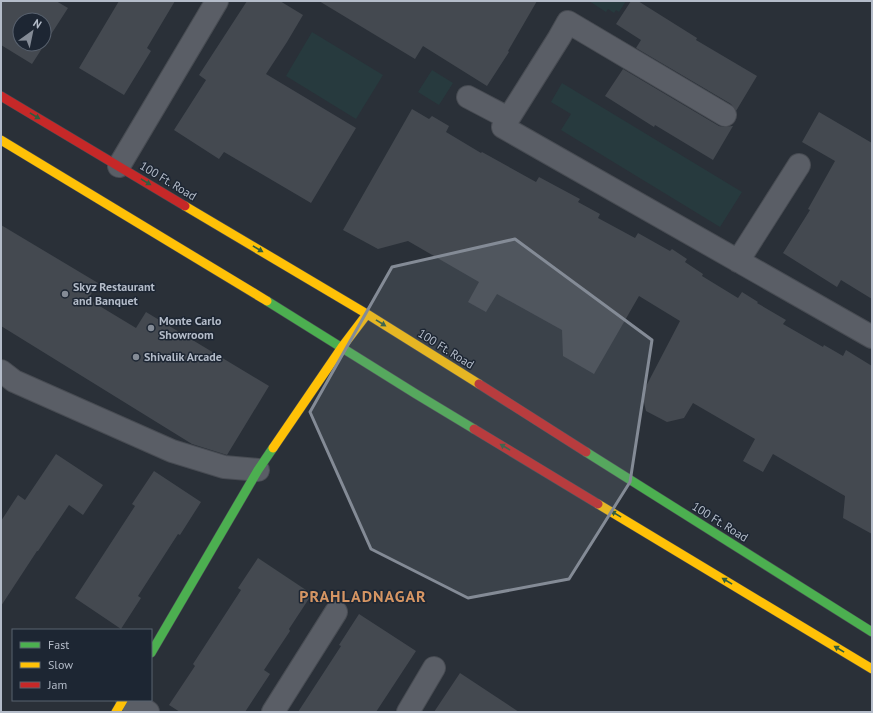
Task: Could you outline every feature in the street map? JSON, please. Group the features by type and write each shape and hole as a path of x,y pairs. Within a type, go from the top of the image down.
{"main road":[{"name":"100 Ft. Road","path":"1,96 367,314 872,632"},
{"path":"1,140 342,347 423,398 872,669"},
{"path":"152,651 258,470 342,347 367,314"},
{"path":"116,712 122,701"}],"street":[{"path":"119,166 217,1"},
{"path":"725,115 568,22 560,38 503,127 872,338"},
{"path":"468,97 508,118"},
{"path":"738,261 799,165"},
{"path":"1,371 14,381 172,451 224,467 258,470"},
{"path":"273,712 336,612"},
{"path":"408,712 434,668"},
{"path":"129,701 148,712"}],"highlighted area":[{"path":"515,239 652,340 630,482 569,579 468,598 371,549 310,412 392,267"}],"green space":[{"path":"589,1 626,1 619,12 616,10 614,13 608,9 606,12"},
{"path":"312,32 383,75 356,119 286,76"},
{"path":"432,70 453,83 439,105 418,92"},
{"path":"562,83 742,192 720,227 561,130 571,114 551,102"}],"building":[{"path":"1,1 56,1 68,8 52,33 52,12 12,12 12,52 1,45"},
{"path":"119,1 175,1 147,48 151,51 124,95 79,68"},
{"path":"247,1 280,1 303,15 266,74 356,128 311,203 224,152 219,159 174,130 206,80 199,75"},
{"path":"319,1 537,1 508,51 509,52 487,86 423,46 415,59"},
{"path":"631,1 638,1 697,38 696,40 757,76 736,111 731,104 636,48 641,40 616,24"},
{"path":"12,52 40,52 32,64"},
{"path":"623,69 719,126 733,126 713,160 655,125 654,127 605,96"},
{"path":"412,109 429,119 432,116 449,126 446,132 481,153 482,152 536,182 539,177 580,199 578,202 600,214 598,218 635,238 638,233 670,251 672,249 687,259 685,262 703,274 702,276 738,298 742,292 758,302 757,303 786,320 783,324 823,347 824,345 843,356 846,350 872,366 872,534 843,518 845,496 773,454 763,472 743,461 755,439 693,403 684,418 667,422 646,411 642,394 680,321 639,296 594,374 563,356 562,330 497,294 486,312 468,302 479,282 408,241 378,249 343,230"},
{"path":"819,112 872,143 872,299 841,280 837,287 783,253 810,210 808,209 835,161 802,142"},
{"name":"Shivalik Arcade","path":"1,225 98,283 88,299 136,328 146,312 269,386 227,455 192,444 1,326"},
{"path":"56,454 103,485 83,515 69,505 1,606 1,521 18,495 25,500"},
{"path":"154,471 201,502 180,535 178,534 138,596 141,598 121,629 75,598 135,506 132,504"},
{"path":"258,558 312,594 264,670 270,674 245,712 180,712 169,705 195,666 193,664 241,590 238,588"},
{"path":"359,614 416,651 376,712 298,712 341,646 339,645"},
{"path":"460,673 519,712 434,712"}],"traffic: fast":[{"path":"267,301 474,429"},
{"path":"152,651 258,470 273,448"},
{"path":"586,452 872,632"}],"traffic: slow":[{"path":"1,140 267,301"},
{"path":"185,206 367,314 479,384"},
{"path":"273,448 342,347 367,314"},
{"path":"598,504 872,669"},
{"path":"116,712 122,701"}],"traffic: jam":[{"path":"1,96 185,206"},
{"path":"479,384 586,452"},
{"path":"474,429 598,504"}],"place":[{"name":"Skyz Restaurant and Banquet","path":"65,294"},
{"name":"Monte Carlo Showroom","path":"151,328"},
{"name":"Shivalik Arcade","path":"136,357"}],"district":[{"name":"PRAHLADNAGAR","path":"363,596"}]}
